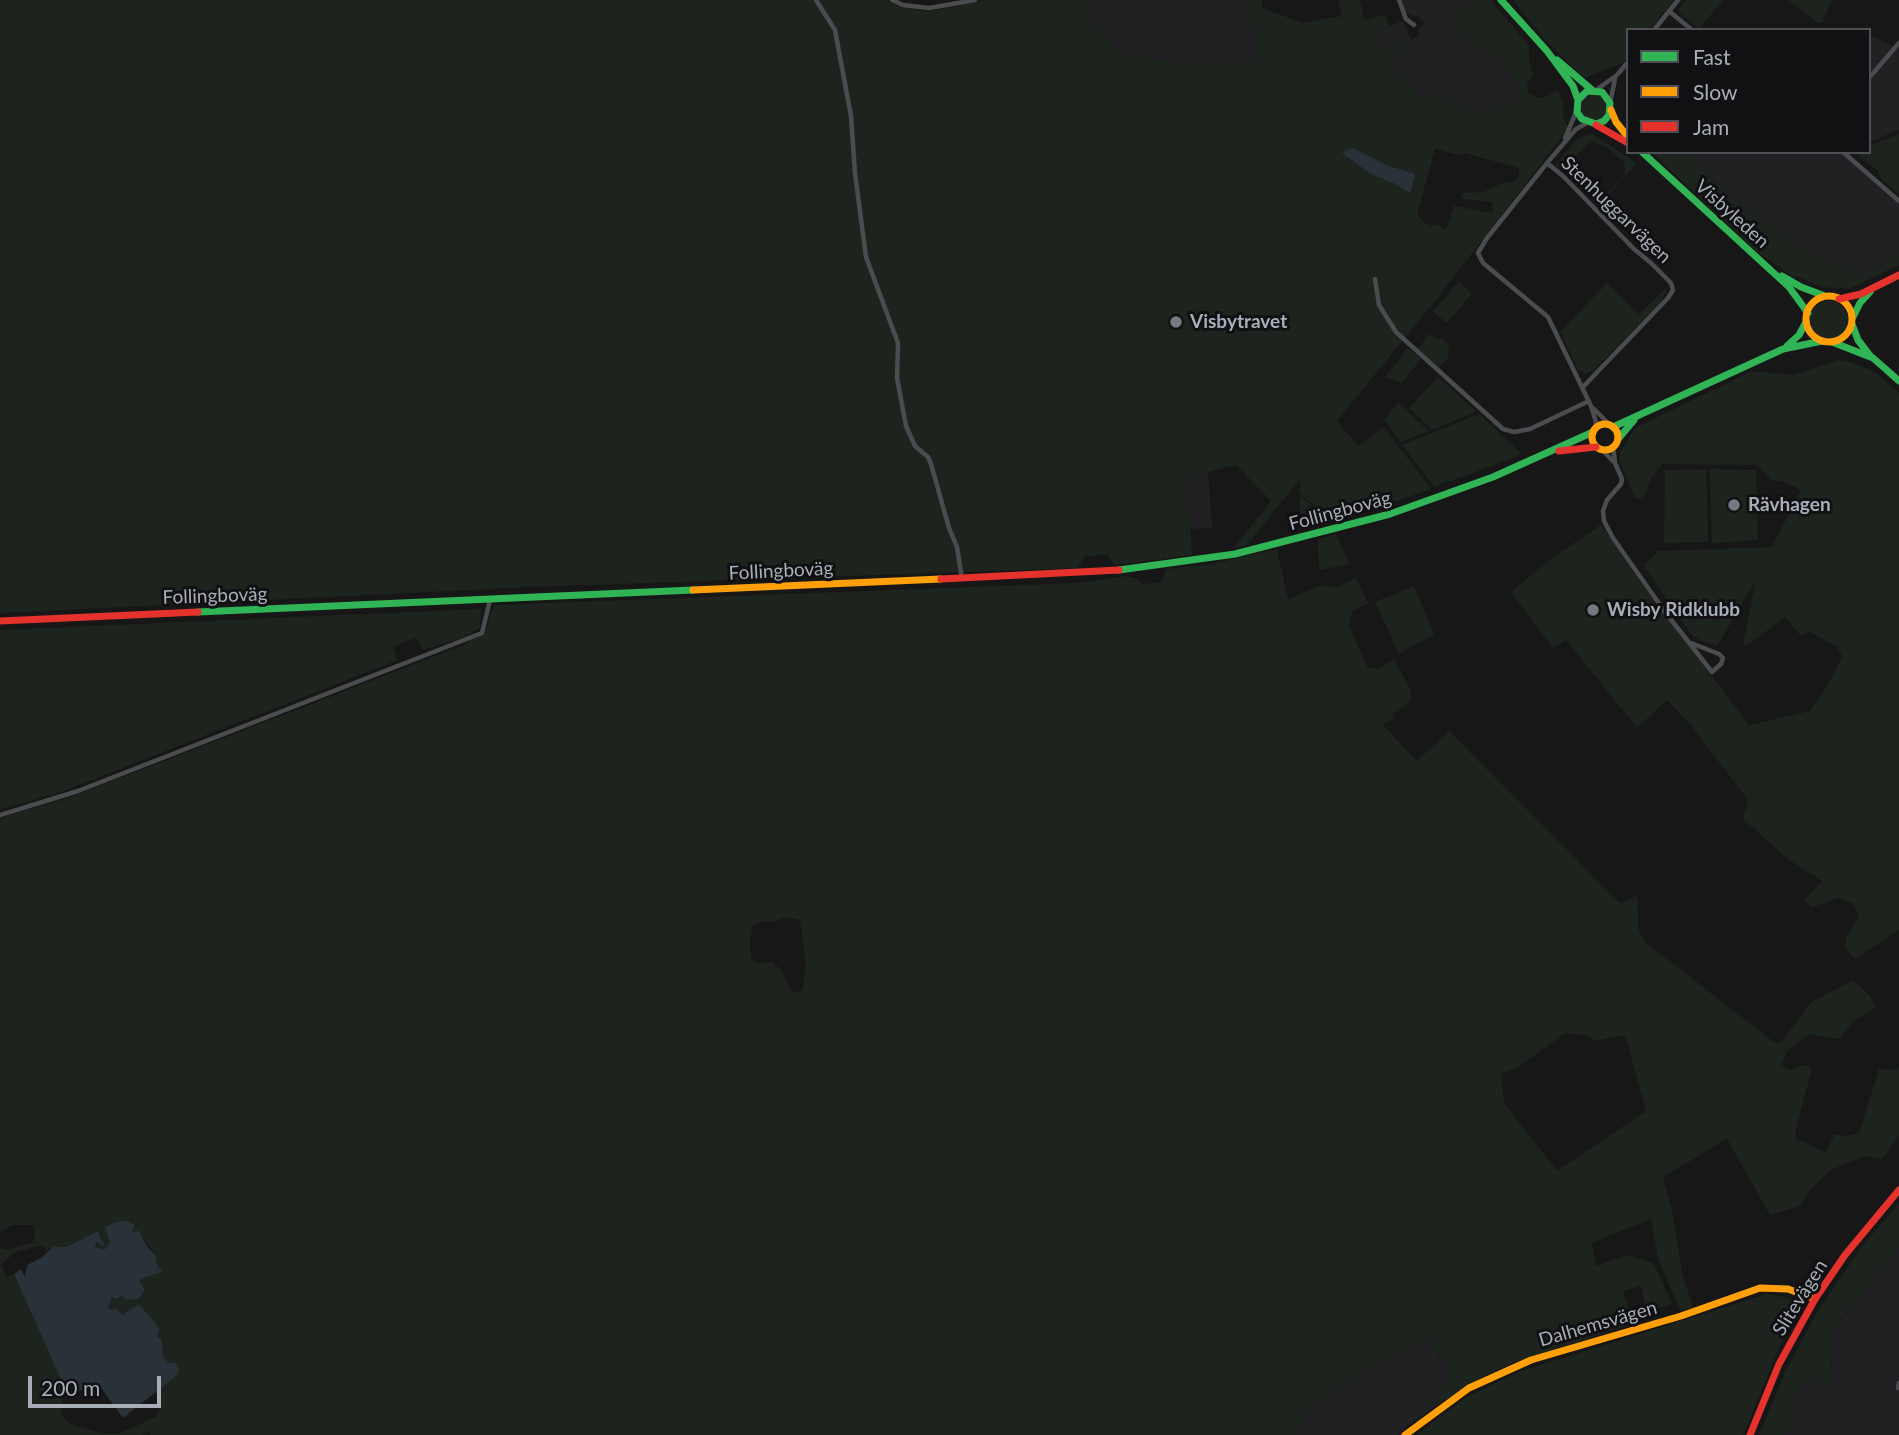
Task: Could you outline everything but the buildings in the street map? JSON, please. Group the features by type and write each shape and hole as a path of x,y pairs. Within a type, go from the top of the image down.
{"main road":[{"path":"1501,0 1548,51 1573,86 1580,117 1626,142"},
{"path":"1507,0 1533,34"},
{"path":"1548,51 1595,90 1605,94 1616,122 1626,134"},
{"path":"1578,100 1585,92 1595,90"},
{"path":"1590,123 1606,120 1610,107"},
{"name":"Visbyleden","path":"1643,154 1796,294 1807,317"},
{"name":"Visbyleden","path":"1768,267 1801,288 1827,297"},
{"path":"1783,349 1795,339 1815,302 1827,297 1839,299 1856,296 1899,275"},
{"path":"1646,410 1632,422 1615,444 1599,448 1592,441 1594,430 1603,424 1612,426 1646,410 1783,349 1845,336 1860,303 1874,288"},
{"path":"1839,299 1847,306 1858,340 1873,358 1899,381"},
{"path":"1807,317 1810,332 1826,342 1851,348 1873,358"},
{"path":"1612,426 1618,434 1615,444"},
{"name":"Follingboväg","path":"0,621 1088,574 1235,554 1336,530 1390,514 1493,477 1594,430"},
{"name":"Follingboväg","path":"1547,454 1582,447 1599,448"},
{"name":"Slitevägen","path":"1750,1435 1779,1364 1815,1299 1845,1255 1899,1190"},
{"name":"Dalhemsvägen","path":"1405,1435 1469,1388 1531,1360 1681,1317 1760,1289 1788,1289 1815,1299"}],"street":[{"path":"816,0 835,30 851,116 866,257 898,343 897,378 906,426 915,446 928,457 935,473 949,528 957,547 962,579"},
{"path":"892,0 903,5 929,8 975,0"},
{"path":"1399,0 1406,19 1414,25"},
{"path":"1656,28 1678,0"},
{"path":"1669,11 1690,28"},
{"path":"1871,76 1899,43"},
{"path":"1595,90 1617,75 1626,64"},
{"path":"1610,107 1612,88 1617,75"},
{"path":"1561,145 1577,110"},
{"path":"1561,145 1578,127 1590,123"},
{"name":"Stenhuggarvägen","path":"1561,145 1547,163 1673,286 1668,298 1582,388"},
{"path":"1845,154 1899,201"},
{"path":"1547,163 1478,253 1483,263 1548,317 1590,403 1596,422 1594,430"},
{"path":"1375,279 1379,305 1396,332 1503,429 1514,432 1530,429 1590,403"},
{"path":"1590,403 1612,426"},
{"path":"1615,444 1615,463 1622,481 1605,504 1604,521 1642,579 1690,643 1712,672 1721,664 1723,658 1719,654 1690,643"},
{"path":"1599,448 1615,463"},
{"path":"0,815 78,790 482,633 490,600"}],"shaded area":[{"path":"0,0 885,0 922,11 985,0 1090,0 1091,25 1103,31 1116,52 1200,67 1259,62 1249,0 1262,0 1262,8 1303,23 1342,16 1338,0 1360,0 1364,20 1385,15 1389,26 1376,31 1373,38 1377,49 1402,41 1405,44 1389,62 1398,77 1411,84 1417,95 1427,99 1442,96 1461,107 1492,112 1494,105 1518,105 1517,81 1488,47 1478,52 1452,17 1470,3 1469,0 1491,0 1529,46 1533,75 1527,82 1528,92 1537,98 1558,91 1563,102 1567,127 1560,139 1443,291 1337,421 1358,446 1384,427 1431,489 1390,505 1372,510 1370,508 1362,513 1331,521 1300,493 1300,479 1247,545 1233,549 1271,501 1236,465 1187,477 1192,555 1115,565 1107,555 1085,556 1077,568 531,587 0,613","holes":["1435,149 1459,155 1465,153 1519,168 1519,176 1513,182 1502,183 1484,192 1462,193 1462,199 1492,202 1493,213 1454,206 1446,230 1438,224 1432,226 1423,222 1417,214"]},
{"path":"1090,0 1249,0 1259,63 1200,67 1116,52 1103,31 1091,25"},
{"path":"1401,0 1469,0 1471,3 1452,17 1488,47 1517,81 1518,105 1494,105 1492,112 1461,107 1442,96 1427,99 1417,95 1411,84 1398,77 1389,62 1405,44 1401,41 1377,49 1373,38 1376,31 1403,21 1411,40 1420,35 1418,29 1423,27 1424,22 1406,13"},
{"path":"1513,0 1674,0 1651,28 1626,28 1626,59 1623,63 1584,78 1544,39"},
{"path":"1686,0 1723,0 1700,28 1679,12"},
{"path":"1788,0 1832,0 1822,23 1818,23"},
{"path":"1871,36 1899,49 1899,130 1871,141"},
{"path":"1594,94 1603,98 1607,107 1603,116 1594,120 1585,116 1581,107 1585,98"},
{"path":"1593,134 1637,163 1605,198 1599,200 1590,198 1569,177 1573,175 1594,195 1601,197 1606,194 1625,175 1624,162 1608,148 1591,141 1567,165 1568,168 1564,172 1555,165 1575,141"},
{"path":"1899,134 1899,194 1881,179 1878,171 1857,154 1871,154 1871,145"},
{"path":"1353,148 1386,165 1415,174 1410,193 1371,174 1342,153"},
{"path":"1653,154 1682,154 1793,245 1870,277 1899,251 1899,265 1849,289 1821,287 1797,276 1794,278 1755,250"},
{"path":"1682,154 1842,154 1899,204 1899,251 1870,277 1793,245"},
{"path":"1459,281 1472,294 1447,323 1433,312"},
{"path":"1607,283 1639,314 1670,284 1660,303 1593,371 1585,374 1578,369 1560,332"},
{"path":"1829,301 1843,306 1848,320 1843,334 1829,339 1815,334 1810,320 1815,306"},
{"path":"1429,334 1443,339 1449,345 1448,358 1439,368 1418,349"},
{"path":"1408,348 1421,359 1402,383 1385,377"},
{"path":"1839,360 1875,372 1899,393 1899,930 1855,959 1845,947 1847,936 1859,916 1853,903 1839,898 1812,907 1804,901 1822,881 1789,860 1743,819 1748,800 1691,725 1667,700 1637,728 1566,640 1553,648 1511,592 1552,558 1601,525 1646,590 1749,725 1810,711 1830,682 1842,656 1837,647 1809,631 1801,636 1785,617 1747,646 1743,645 1756,580 1717,646 1700,640 1691,634 1643,565 1659,551 1772,547 1801,490 1785,482 1772,480 1757,465 1662,464 1651,479 1643,499 1635,498 1619,460 1620,453 1635,428 1752,371 1793,375"},
{"path":"1438,377 1475,412 1432,430 1409,408"},
{"path":"1398,403 1429,431 1401,442 1384,420"},
{"path":"1479,414 1522,454 1435,487 1402,445"},
{"name":"Rävhagen","path":"1710,469 1756,470 1758,540 1712,543"},
{"path":"1665,470 1706,470 1708,542 1664,543"},
{"path":"1208,472 1212,528 1190,529 1187,477"},
{"path":"1300,495 1329,521 1300,530"},
{"path":"1336,534 1350,564 1319,570 1318,539"},
{"path":"1277,549 1288,600 1318,586 1338,587 1356,577 1368,603 1352,611 1349,626 1368,668 1379,669 1394,659 1411,691 1410,702 1383,725 1417,761 1449,731 1621,904 1637,895 1639,930 1644,941 1775,1043 1782,1042 1811,1002 1853,980 1876,1006 1854,1021 1839,1039 1810,1034 1787,1051 1781,1065 1789,1070 1802,1065 1812,1068 1795,1133 1797,1139 1826,1152 1835,1134 1846,1136 1859,1133 1879,1069 1896,1070 1899,1066 1899,1135 1882,1159 1864,1156 1831,1170 1812,1188 1800,1206 1770,1215 1727,1139 1663,1177 1672,1210 1682,1272 1693,1308 1680,1310 1658,1259 1651,1219 1592,1243 1596,1266 1628,1255 1654,1264 1672,1304 1647,1312 1641,1286 1623,1291 1633,1324 1515,1362 1483,1377 1440,1403 1434,1395 1445,1384 1448,1372 1446,1362 1431,1351 1438,1333 1402,1349 1310,1405 1296,1435 151,1435 149,1431 142,1435 0,1435 0,1247 4,1250 32,1243 35,1235 34,1225 12,1225 2,1231 0,1236 0,818 71,797 464,645 487,629 495,605 1077,583 1126,576 1137,579 1142,584 1162,582 1166,569 1213,564","holes":["784,917 800,920 806,967 802,991 792,993 781,970 772,962 757,963 751,959 753,925 764,921 776,922","1565,1033 1587,1036 1596,1041 1622,1035 1626,1038 1646,1111 1557,1171 1504,1103 1501,1074 1520,1066","119,1221 129,1221 135,1225 132,1232 139,1232 157,1257 155,1261 161,1273 141,1278 141,1285 122,1296 112,1297 108,1306 122,1315 139,1305 160,1329 157,1336 162,1340 163,1357 168,1362 176,1363 176,1376 155,1392 161,1404 156,1417 120,1433 106,1434 69,1423 61,1415 63,1384 14,1274 7,1277 1,1264 16,1252 42,1245 48,1251 53,1247 65,1247 97,1231 101,1235 103,1246 99,1242 95,1247 104,1250 110,1242 105,1227"]},
{"path":"1414,586 1434,634 1399,654 1375,602"},
{"path":"481,609 480,628 461,638 423,650 416,638 393,647 398,660 56,794 0,809 0,630"},
{"path":"1899,1203 1899,1246 1831,1333 1832,1385 1808,1378 1797,1395 1786,1435 1759,1435 1786,1370 1816,1314 1863,1245"},
{"path":"119,1221 128,1221 135,1225 132,1232 139,1231 157,1257 155,1261 162,1272 141,1279 145,1290 138,1299 112,1297 108,1307 112,1310 115,1308 122,1315 139,1304 160,1329 157,1336 162,1340 163,1357 168,1362 176,1363 179,1370 176,1376 123,1418 99,1385 79,1391 69,1382 63,1384 14,1274 21,1269 25,1277 27,1265 41,1258 53,1247 66,1247 98,1231 104,1245 97,1242 95,1247 104,1250 110,1242 105,1227"},
{"path":"1899,1246 1899,1435 1786,1435 1797,1395 1808,1378 1832,1385 1831,1334"},
{"path":"1767,1294 1799,1300 1803,1305 1782,1341 1743,1435 1416,1435 1465,1398 1521,1371"},
{"path":"1439,1333 1436,1356 1446,1362 1448,1372 1445,1384 1435,1395 1440,1403 1407,1426 1399,1435 1296,1435 1310,1405 1402,1349"}],"traffic: fast":[{"path":"1501,0 1547,51 1573,86 1578,100 1577,112 1582,119 1596,124 1609,115 1610,103 1602,92 1587,91 1578,100"},
{"path":"1557,60 1592,90"},
{"path":"1644,154 1789,287 1808,313"},
{"path":"1782,276 1825,296"},
{"path":"1853,317 1870,292"},
{"path":"1787,346 1799,335 1806,322"},
{"path":"1852,324 1858,340 1871,357"},
{"path":"1613,427 1783,349 1822,341"},
{"path":"1832,342 1873,358 1899,381"},
{"path":"1619,438 1634,420"},
{"path":"1119,570 1235,554 1390,514 1493,477 1593,432"},
{"path":"198,612 693,590"}],"traffic: slow":[{"path":"1611,110 1626,134"},
{"path":"1829,296 1845,303 1852,319 1845,335 1829,342 1813,335 1806,319 1813,303 1829,296"},
{"path":"1605,424 1614,428 1618,437 1614,446 1605,450 1596,446 1592,437 1596,428 1605,424"},
{"path":"693,590 941,579"},
{"path":"1405,1435 1469,1388 1531,1360 1681,1316 1760,1288 1788,1289 1815,1299"}],"traffic: jam":[{"path":"1596,125 1626,142"},
{"path":"1839,299 1861,294 1899,275"},
{"path":"1559,451 1596,447"},
{"path":"941,579 1119,570"},
{"path":"0,621 198,612"},
{"path":"1750,1435 1779,1364 1815,1299 1845,1255 1899,1190"}],"place":[{"name":"Visbytravet","path":"1176,322"},
{"name":"Rävhagen","path":"1734,505"},
{"name":"Wisby Ridklubb","path":"1593,610"}]}
